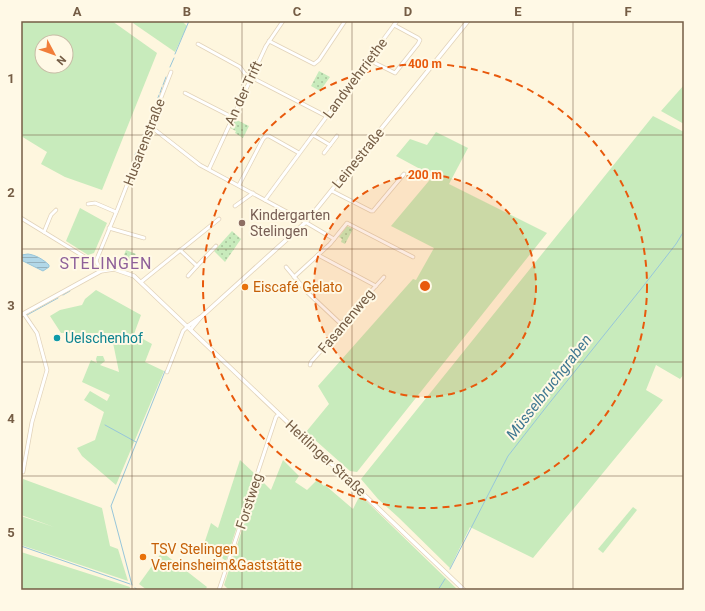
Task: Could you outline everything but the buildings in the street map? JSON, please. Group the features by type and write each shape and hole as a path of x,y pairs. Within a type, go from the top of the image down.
{"street":[{"name":"An der Trift","path":"208,169 269,41 283,21"},
{"path":"269,41 314,64 345,21"},
{"name":"Landwehrriethe","path":"265,200 397,21"},
{"name":"Leinestraße","path":"189,328 306,222 468,21"},
{"path":"369,60 394,73 420,42 418,38 394,25"},
{"path":"198,44 240,67 243,72 251,77 326,116"},
{"name":"Husarenstraße","path":"96,261 171,72"},
{"path":"185,94 232,117"},
{"path":"150,126 208,169 306,222 334,239"},
{"path":"313,135 330,145"},
{"path":"239,185 266,136 269,136 299,153"},
{"name":"Landwehrriethe","path":"324,153 336,136"},
{"path":"332,191 373,211 404,174"},
{"path":"235,206 253,193"},
{"path":"88,204 95,203 116,212"},
{"path":"44,232 51,215 56,210"},
{"path":"21,218 88,259 96,261 100,271 22,314 37,333 47,370 32,422 23,472"},
{"path":"141,282 219,218"},
{"path":"294,277 334,239 347,223 413,257"},
{"path":"110,228 144,238"},
{"path":"188,276 216,246"},
{"path":"180,250 197,266"},
{"path":"318,255 376,286"},
{"path":"286,267 307,292 341,324"},
{"name":"Heitlinger Straße","path":"100,271 110,269 121,271 134,276 141,282 464,590"},
{"name":"Fasanenweg","path":"310,365 341,328 341,324 384,277"},
{"path":"167,372 183,331 189,328"},
{"name":"Forstweg","path":"220,590 276,417 279,414"}],"green space":[{"path":"21,21 112,21 157,53 102,190 65,177 41,164 47,152 21,136"},
{"path":"130,21 182,21 187,26 175,52"},
{"path":"319,71 330,77 320,91 311,86"},
{"path":"684,85 684,124 661,111"},
{"path":"653,116 684,132 684,374 680,379 656,365 646,390 663,400 533,558 470,527 450,568 378,499 361,479"},
{"path":"235,119 249,126 243,138 235,133 236,131 230,128"},
{"path":"436,132 468,148 449,184 547,233 357,472 350,471 306,432 329,404 318,386 413,279 416,280 434,248 391,226 433,176 396,156 410,139 427,145"},
{"path":"80,208 107,223 94,253 88,255 66,241"},
{"path":"347,226 353,229 345,244 341,242 342,239 339,237"},
{"path":"232,231 241,239 225,262 214,251"},
{"path":"126,250 136,254 130,265 121,262"},
{"path":"96,290 141,315 134,334 152,344 145,362 164,371 116,485 82,456 77,448 95,440 104,412 84,400 90,391 107,401 110,395 82,382 91,360 97,363 97,356 103,356 105,361 100,365 119,372 111,333 61,333 50,316 60,310 82,305 85,299"},
{"path":"240,460 254,473 226,561 204,544 211,523 218,528"},
{"path":"283,460 299,476 295,482 307,490 317,480 353,509 360,495 458,590 229,590 224,585 259,478 271,490"},
{"path":"23,479 102,508 110,546 118,549 128,581 21,545 21,516 54,527 21,515"},
{"path":"633,507 637,510 603,553 598,549"},
{"path":"21,552 130,587 129,590 21,590"},
{"path":"162,552 207,587 205,590 147,590 139,584"}],"water":[{"path":"21,255 34,255 49,265 49,267 43,271 21,260"}],"waterway":[{"path":"175,54 189,21"},
{"path":"170,67 174,58"},
{"path":"163,85 166,77"},
{"path":"160,93 162,87"},
{"path":"154,109 159,95"},
{"path":"150,119 153,112"},
{"path":"140,144 148,124"},
{"path":"135,155 139,146"},
{"name":"Müsselbruchgraben","path":"450,569 508,456 641,289 676,244 684,231"},
{"path":"63,295 70,291"},
{"path":"27,315 58,298"},
{"path":"132,585 111,506 165,371"},
{"path":"105,425 136,442"},
{"path":"21,546 130,584"},
{"name":"Müsselbruchgraben","path":"438,590 445,579"}],"place":[{"name":"Kindergarten Stelingen","path":"242,223"},
{"name":"Eiscafé Gelato","path":"245,287"},
{"name":"Uelschenhof","path":"57,338"},
{"name":"TSV Stelingen Vereinsheim&Gaststätte","path":"143,557"}],"district":[{"name":"STELINGEN","path":"106,263"}]}
